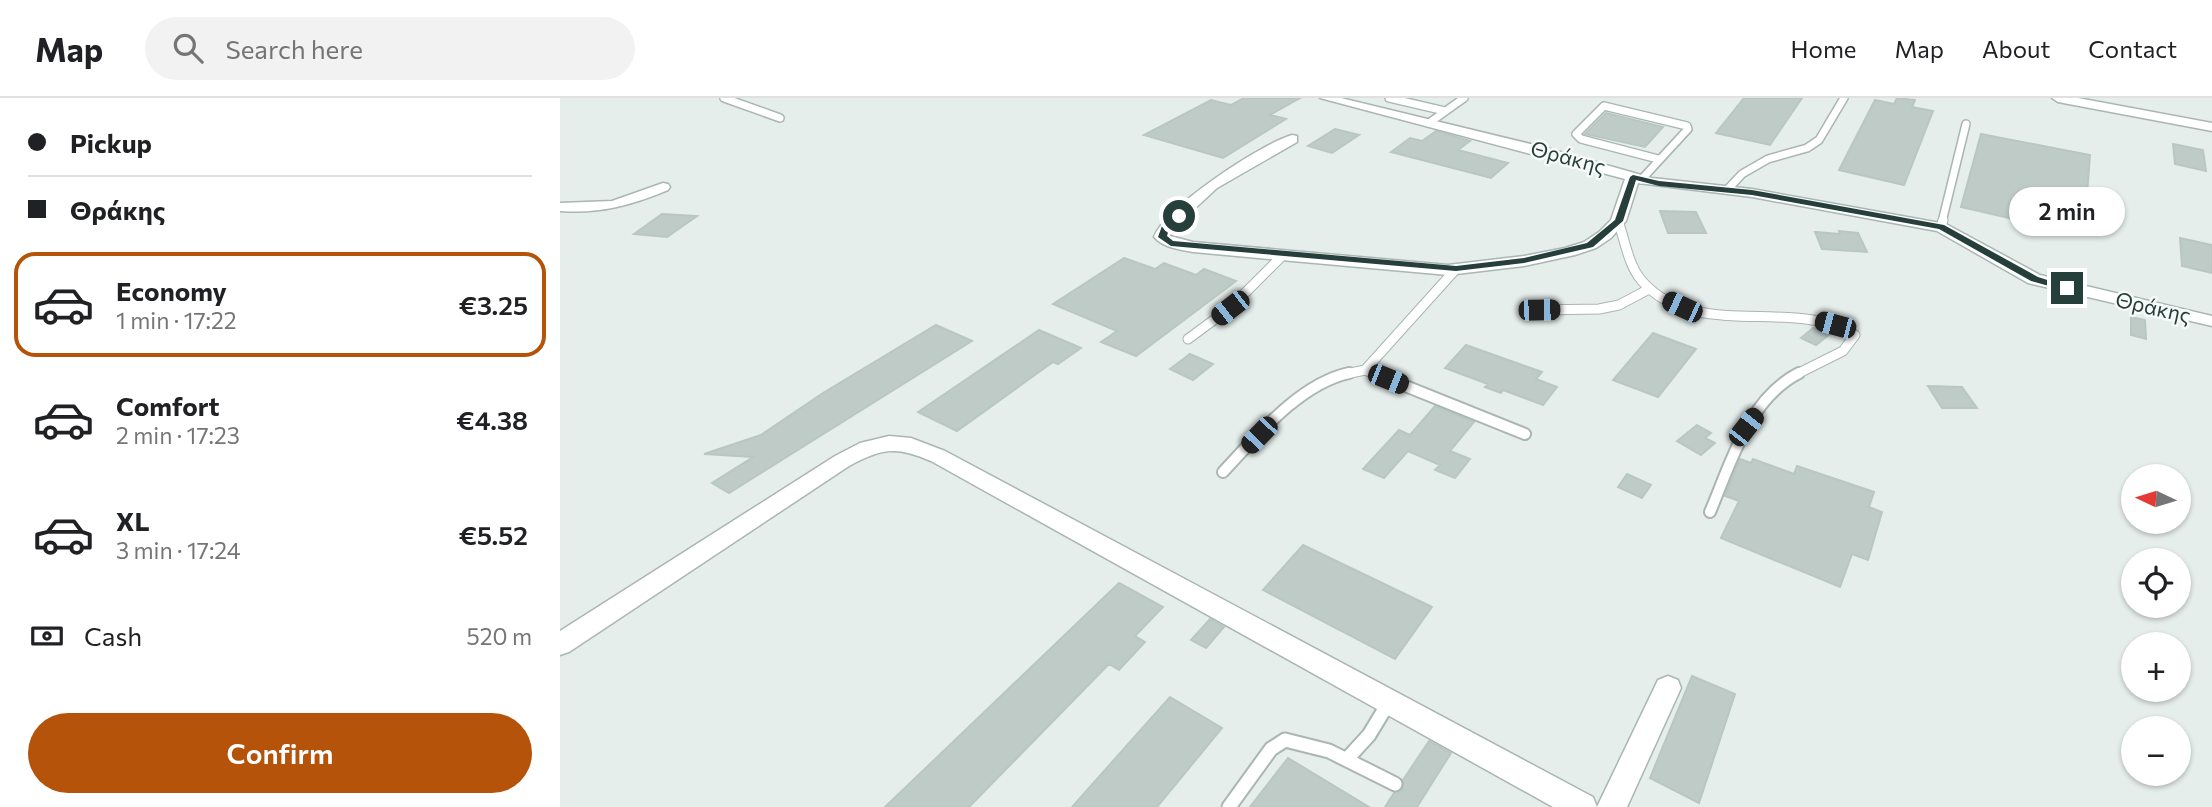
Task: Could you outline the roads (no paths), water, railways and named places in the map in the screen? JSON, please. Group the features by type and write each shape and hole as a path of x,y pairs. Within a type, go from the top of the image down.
{"street":[{"name":"Θράκης","path":"1326,98 1637,178 1727,190 1941,227 2034,279 2212,321"},
{"path":"2058,98 2212,127"},
{"path":"1292,139 1212,186 1165,228 1162,237 1171,243 1193,247 1456,269 1524,261 1590,245 1618,221 1637,178"},
{"path":"560,208 604,208 625,203 663,187"},
{"path":"560,644 842,461 871,445 898,441 938,456 1582,807"},
{"path":"1612,807 1668,688"}],"lane":[{"path":"723,98 780,118"},
{"path":"1389,98 1446,111"},
{"path":"1429,123 1464,98"},
{"path":"1727,190 1742,174 1768,159 1807,148 1819,140 1844,98"},
{"path":"1637,178 1658,159 1688,129 1688,126 1604,106 1576,134 1581,139 1658,159"},
{"path":"1941,227 1966,124"},
{"path":"1618,221 1640,279 1649,289 1682,307 1741,316 1820,321 1850,329 1855,335 1843,351 1780,383 1746,427 1710,512"},
{"path":"1188,339 1230,308 1283,255"},
{"path":"1366,370 1456,269"},
{"path":"1539,310 1599,309 1619,304 1649,289"},
{"path":"1223,472 1276,416 1321,384 1341,375 1366,370 1525,434"},
{"path":"1347,759 1369,735 1389,702"},
{"path":"1229,807 1271,749 1285,740 1311,745 1347,759 1395,784"}]}
